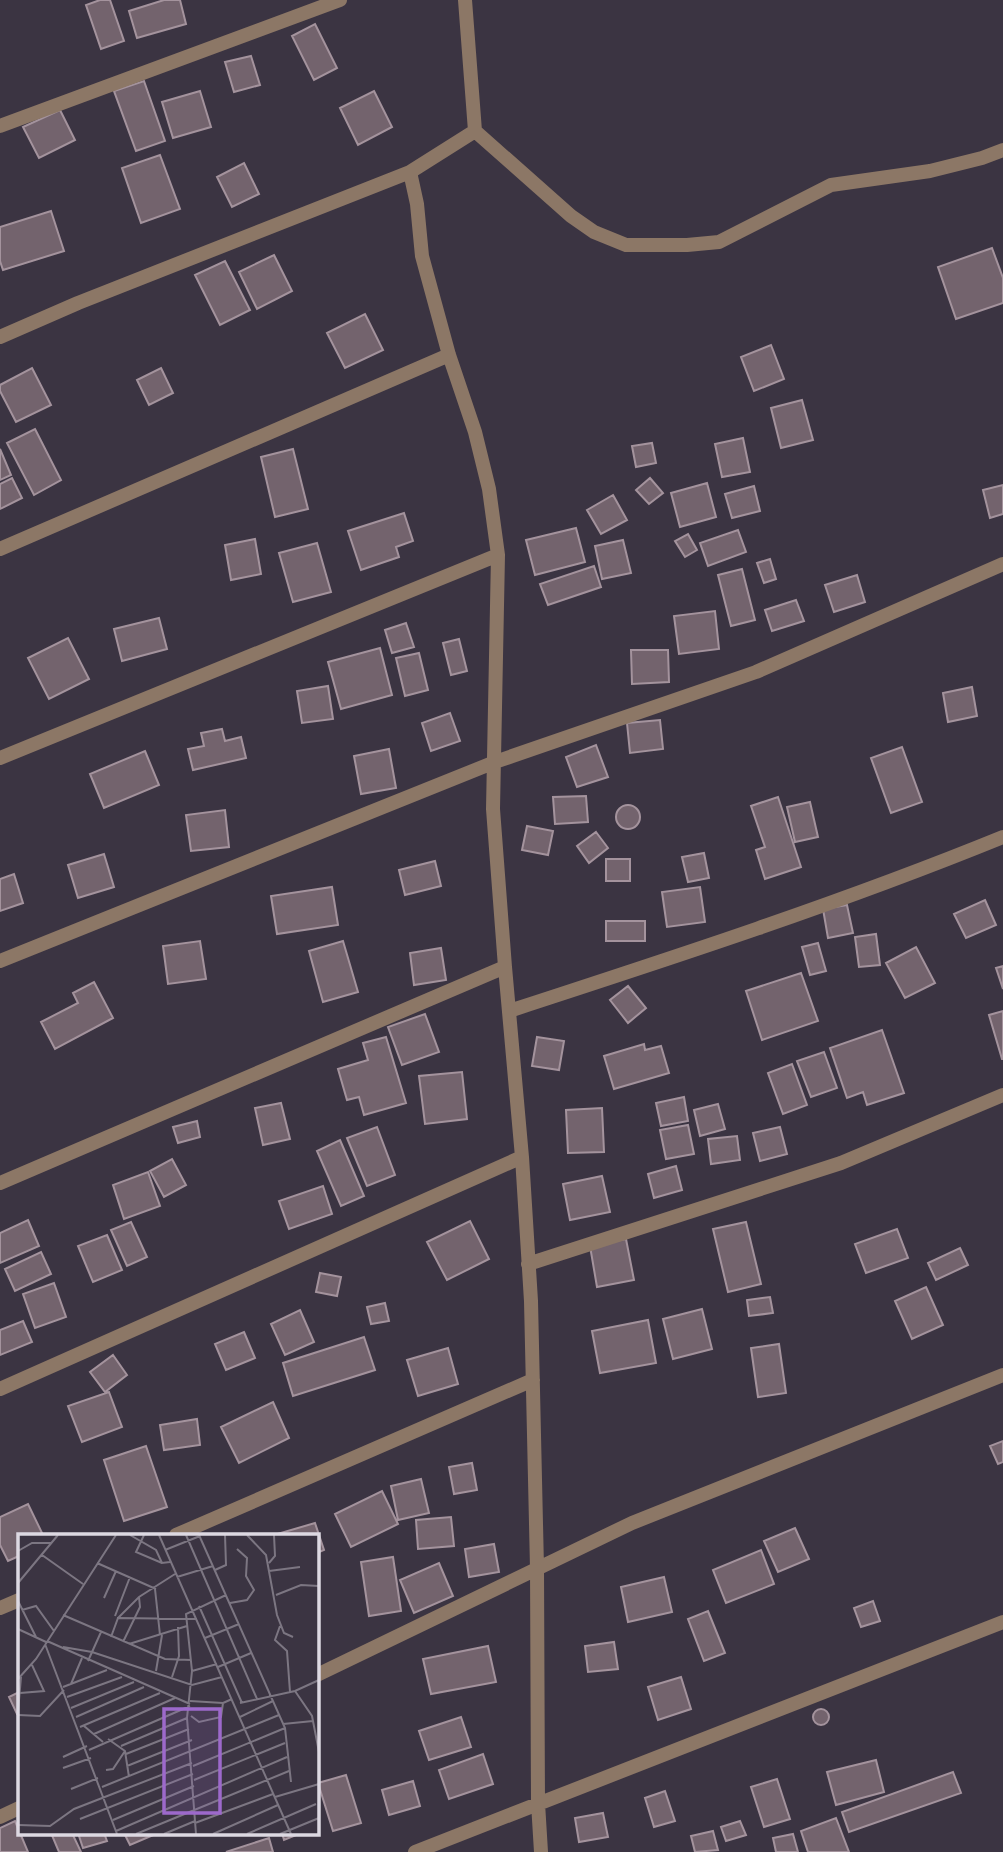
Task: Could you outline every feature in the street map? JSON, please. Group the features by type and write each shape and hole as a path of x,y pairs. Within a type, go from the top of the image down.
{"street":[{"path":"0,126 340,0"},
{"path":"465,0 475,131 571,216 594,232 626,245 719,242 831,185 930,171 1003,150"},
{"path":"0,337 78,303 411,172 475,131"},
{"path":"411,172 422,256 449,355 475,432 489,489 498,555 493,809 522,1157 528,1264 533,1380 538,1803 541,1852"},
{"path":"0,549 449,355"},
{"path":"0,758 498,555"},
{"path":"0,961 495,762 756,672 1003,564"},
{"path":"509,1011 897,880 1003,837"},
{"path":"0,1183 505,967"},
{"path":"528,1264 841,1163 1003,1095"},
{"path":"0,1389 522,1157"},
{"path":"318,1675 632,1522 1003,1375"},
{"path":"178,1534 533,1380"},
{"path":"0,1608 18,1600"},
{"path":"415,1852 1003,1622"},
{"path":"0,1817 18,1808"}],"building":[{"path":"110,0 124,41 101,49 86,5"},
{"path":"164,0 180,0 186,24 137,38 129,11"},
{"path":"315,24 337,68 314,80 292,36"},
{"path":"251,56 260,85 234,92 225,62"},
{"path":"144,81 165,141 136,151 114,91"},
{"path":"200,91 211,127 173,138 162,102"},
{"path":"374,91 392,127 358,145 340,108"},
{"path":"60,110 75,140 39,158 23,127"},
{"path":"160,155 180,209 141,223 122,168"},
{"path":"244,163 259,194 232,207 217,177"},
{"path":"51,211 64,251 3,270 0,261 0,227"},
{"path":"992,248 1003,278 1003,303 956,319 938,267"},
{"path":"274,255 292,291 257,309 239,272"},
{"path":"225,261 250,310 220,325 195,275"},
{"path":"365,314 383,350 345,368 327,333"},
{"path":"771,345 784,379 754,391 741,357"},
{"path":"32,368 51,405 16,422 0,391 0,385"},
{"path":"161,368 173,393 149,405 137,380"},
{"path":"802,400 813,440 781,448 771,408"},
{"path":"35,429 61,480 34,495 7,443"},
{"path":"743,438 750,472 722,477 715,444"},
{"path":"652,443 656,463 636,467 632,446"},
{"path":"0,449 11,475 0,480"},
{"path":"293,449 308,509 275,517 261,457"},
{"path":"12,478 22,498 0,509 0,484"},
{"path":"650,478 663,493 649,504 636,490"},
{"path":"707,483 716,517 680,527 671,493"},
{"path":"1003,485 1003,514 990,518 983,490"},
{"path":"754,486 760,511 732,518 725,494"},
{"path":"613,495 627,520 601,534 587,510"},
{"path":"404,513 413,541 396,547 399,557 361,570 348,531"},
{"path":"576,528 585,562 535,575 526,540"},
{"path":"738,530 746,552 708,566 700,543"},
{"path":"688,534 697,550 685,557 675,541"},
{"path":"255,539 261,574 231,580 225,545"},
{"path":"623,540 631,573 602,579 595,546"},
{"path":"317,543 331,592 293,602 279,553"},
{"path":"770,559 776,579 764,583 757,563"},
{"path":"594,566 601,587 548,605 540,584"},
{"path":"742,569 755,620 731,626 718,575"},
{"path":"857,575 865,602 834,612 825,585"},
{"path":"796,600 804,621 772,631 765,610"},
{"path":"715,611 719,649 679,654 674,616"},
{"path":"159,618 167,649 122,661 114,629"},
{"path":"406,623 414,647 392,653 385,630"},
{"path":"68,638 89,679 49,699 28,658"},
{"path":"459,639 467,671 451,675 443,643"},
{"path":"380,648 392,695 341,709 328,662"},
{"path":"631,650 668,650 669,682 632,684"},
{"path":"419,653 428,690 405,696 396,658"},
{"path":"328,686 333,719 302,723 297,691"},
{"path":"972,687 977,716 948,722 943,693"},
{"path":"450,713 460,741 431,751 422,723"},
{"path":"660,720 663,749 630,753 627,723"},
{"path":"222,729 225,741 241,737 246,758 193,770 188,749 204,746 201,733"},
{"path":"596,745 608,777 577,787 566,757"},
{"path":"902,747 922,802 891,813 871,758"},
{"path":"389,749 396,788 361,794 354,756"},
{"path":"145,751 159,785 104,808 90,774"},
{"path":"586,796 588,822 555,824 553,797"},
{"path":"778,797 801,867 765,879 756,850 765,847 751,806"},
{"path":"810,802 818,837 795,842 787,807"},
{"path":"628,805 636,809 640,817 636,825 628,829 620,825 616,817 620,809"},
{"path":"225,810 229,847 191,851 186,815"},
{"path":"527,826 553,831 548,855 522,850"},
{"path":"596,832 608,848 589,863 577,846"},
{"path":"704,853 709,878 688,882 682,857"},
{"path":"104,854 114,887 78,898 68,865"},
{"path":"606,859 630,859 630,881 606,881"},
{"path":"435,861 441,886 405,895 399,870"},
{"path":"14,874 23,903 0,911 0,879"},
{"path":"332,887 338,925 277,934 271,896"},
{"path":"700,887 705,922 667,927 662,892"},
{"path":"985,900 996,925 966,938 954,914"},
{"path":"847,905 853,933 828,938 823,909"},
{"path":"606,921 645,921 645,941 606,941"},
{"path":"876,934 880,965 859,967 855,937"},
{"path":"200,941 206,979 168,984 163,946"},
{"path":"343,941 358,992 323,1002 309,951"},
{"path":"818,943 826,971 810,975 802,947"},
{"path":"916,947 935,983 905,998 886,963"},
{"path":"441,948 446,980 414,985 410,953"},
{"path":"1003,966 1003,989 996,968"},
{"path":"801,973 818,1021 762,1040 746,991"},
{"path":"94,982 113,1018 55,1049 41,1022 78,1003 73,993"},
{"path":"628,986 646,1008 628,1023 610,1000"},
{"path":"1003,1011 1003,1059 1002,1059 989,1015"},
{"path":"425,1014 439,1052 402,1065 388,1027"},
{"path":"882,1030 904,1093 867,1105 863,1092 847,1098 830,1048"},
{"path":"386,1037 406,1103 364,1115 359,1097 347,1100 338,1069 368,1060 363,1043"},
{"path":"537,1037 564,1041 559,1070 532,1066"},
{"path":"644,1044 645,1050 661,1046 669,1073 614,1089 604,1056"},
{"path":"824,1052 837,1088 811,1097 797,1061"},
{"path":"792,1064 807,1105 783,1114 768,1073"},
{"path":"462,1072 467,1119 425,1124 419,1076"},
{"path":"684,1097 688,1121 661,1126 656,1103"},
{"path":"281,1103 290,1139 263,1145 255,1108"},
{"path":"718,1104 725,1129 700,1136 694,1110"},
{"path":"602,1108 604,1152 568,1153 566,1110"},
{"path":"197,1121 200,1137 178,1143 173,1127"},
{"path":"688,1125 694,1154 666,1159 660,1130"},
{"path":"377,1127 395,1175 367,1186 347,1138"},
{"path":"780,1127 787,1154 760,1161 753,1133"},
{"path":"737,1136 740,1160 711,1164 708,1139"},
{"path":"340,1140 364,1196 341,1206 317,1151"},
{"path":"172,1159 186,1185 164,1197 150,1171"},
{"path":"676,1166 682,1190 654,1198 648,1174"},
{"path":"148,1172 160,1206 124,1219 113,1185"},
{"path":"602,1176 610,1212 570,1220 563,1184"},
{"path":"323,1186 332,1214 289,1229 279,1201"},
{"path":"28,1220 39,1246 0,1263 0,1233"},
{"path":"470,1221 489,1259 447,1280 427,1242"},
{"path":"131,1222 147,1257 127,1266 111,1230"},
{"path":"746,1222 761,1284 728,1292 713,1229"},
{"path":"897,1229 908,1258 866,1273 855,1244"},
{"path":"107,1235 122,1270 93,1282 78,1246"},
{"path":"626,1239 634,1280 597,1287 590,1246"},
{"path":"960,1248 968,1265 936,1280 928,1263"},
{"path":"41,1252 51,1274 15,1291 5,1269"},
{"path":"320,1273 341,1277 337,1296 316,1292"},
{"path":"54,1283 66,1317 35,1328 23,1294"},
{"path":"926,1287 943,1325 912,1339 895,1301"},
{"path":"770,1297 773,1313 749,1316 747,1300"},
{"path":"385,1303 389,1321 371,1324 367,1307"},
{"path":"702,1309 712,1349 673,1359 663,1319"},
{"path":"300,1310 314,1342 285,1355 271,1324"},
{"path":"648,1320 656,1363 600,1373 592,1331"},
{"path":"23,1321 32,1342 0,1355 0,1330"},
{"path":"244,1332 255,1358 226,1370 215,1344"},
{"path":"364,1337 375,1370 293,1396 283,1363"},
{"path":"779,1344 786,1393 758,1397 751,1348"},
{"path":"448,1348 458,1384 418,1396 407,1360"},
{"path":"113,1355 127,1375 105,1392 90,1372"},
{"path":"109,1392 122,1427 82,1442 68,1406"},
{"path":"273,1402 289,1438 239,1463 221,1427"},
{"path":"197,1419 200,1445 164,1450 160,1425"},
{"path":"1003,1441 1003,1462 998,1464 990,1446"},
{"path":"146,1446 167,1507 124,1521 104,1460"},
{"path":"472,1463 477,1490 454,1494 449,1467"},
{"path":"421,1479 429,1513 398,1520 391,1486"},
{"path":"382,1491 398,1524 351,1547 335,1514"},
{"path":"28,1504 43,1534 18,1534 18,1556 8,1561 0,1545 0,1517"},
{"path":"451,1517 454,1546 418,1549 416,1520"},
{"path":"315,1523 324,1550 318,1553 318,1534 277,1534"},
{"path":"795,1528 809,1559 778,1572 764,1541"},
{"path":"494,1544 499,1572 469,1577 465,1549"},
{"path":"761,1550 774,1584 726,1603 713,1570"},
{"path":"393,1557 401,1611 369,1616 361,1562"},
{"path":"439,1563 453,1596 414,1613 400,1580"},
{"path":"664,1577 672,1612 628,1622 621,1587"},
{"path":"873,1601 880,1621 861,1627 854,1608"},
{"path":"708,1611 725,1653 704,1661 688,1619"},
{"path":"614,1642 618,1669 588,1672 585,1646"},
{"path":"488,1646 496,1682 431,1694 423,1659"},
{"path":"681,1677 691,1709 658,1720 648,1687"},
{"path":"18,1692 18,1714 17,1714 9,1697"},
{"path":"821,1709 827,1711 827,1723 821,1725 815,1723 813,1717 815,1711"},
{"path":"461,1717 471,1747 429,1760 419,1731"},
{"path":"483,1754 493,1784 449,1799 439,1770"},
{"path":"876,1760 884,1792 836,1805 827,1772"},
{"path":"953,1772 961,1793 849,1832 842,1812"},
{"path":"346,1775 361,1823 333,1831 318,1783"},
{"path":"777,1779 790,1819 764,1827 751,1787"},
{"path":"413,1781 420,1806 389,1815 382,1790"},
{"path":"665,1791 675,1821 654,1827 645,1798"},
{"path":"603,1813 608,1837 579,1842 575,1818"},
{"path":"836,1818 849,1852 808,1852 801,1831"},
{"path":"15,1821 18,1834 20,1834 28,1852 0,1852 0,1828"},
{"path":"740,1821 746,1835 726,1841 721,1827"},
{"path":"713,1831 718,1850 695,1852 691,1836"},
{"path":"51,1834 72,1834 81,1852 59,1852"},
{"path":"78,1834 104,1834 107,1841 83,1848"},
{"path":"124,1834 156,1834 130,1845"},
{"path":"282,1834 299,1834 284,1840"},
{"path":"793,1834 798,1852 776,1852 773,1838"},
{"path":"269,1838 273,1852 226,1852"}]}
